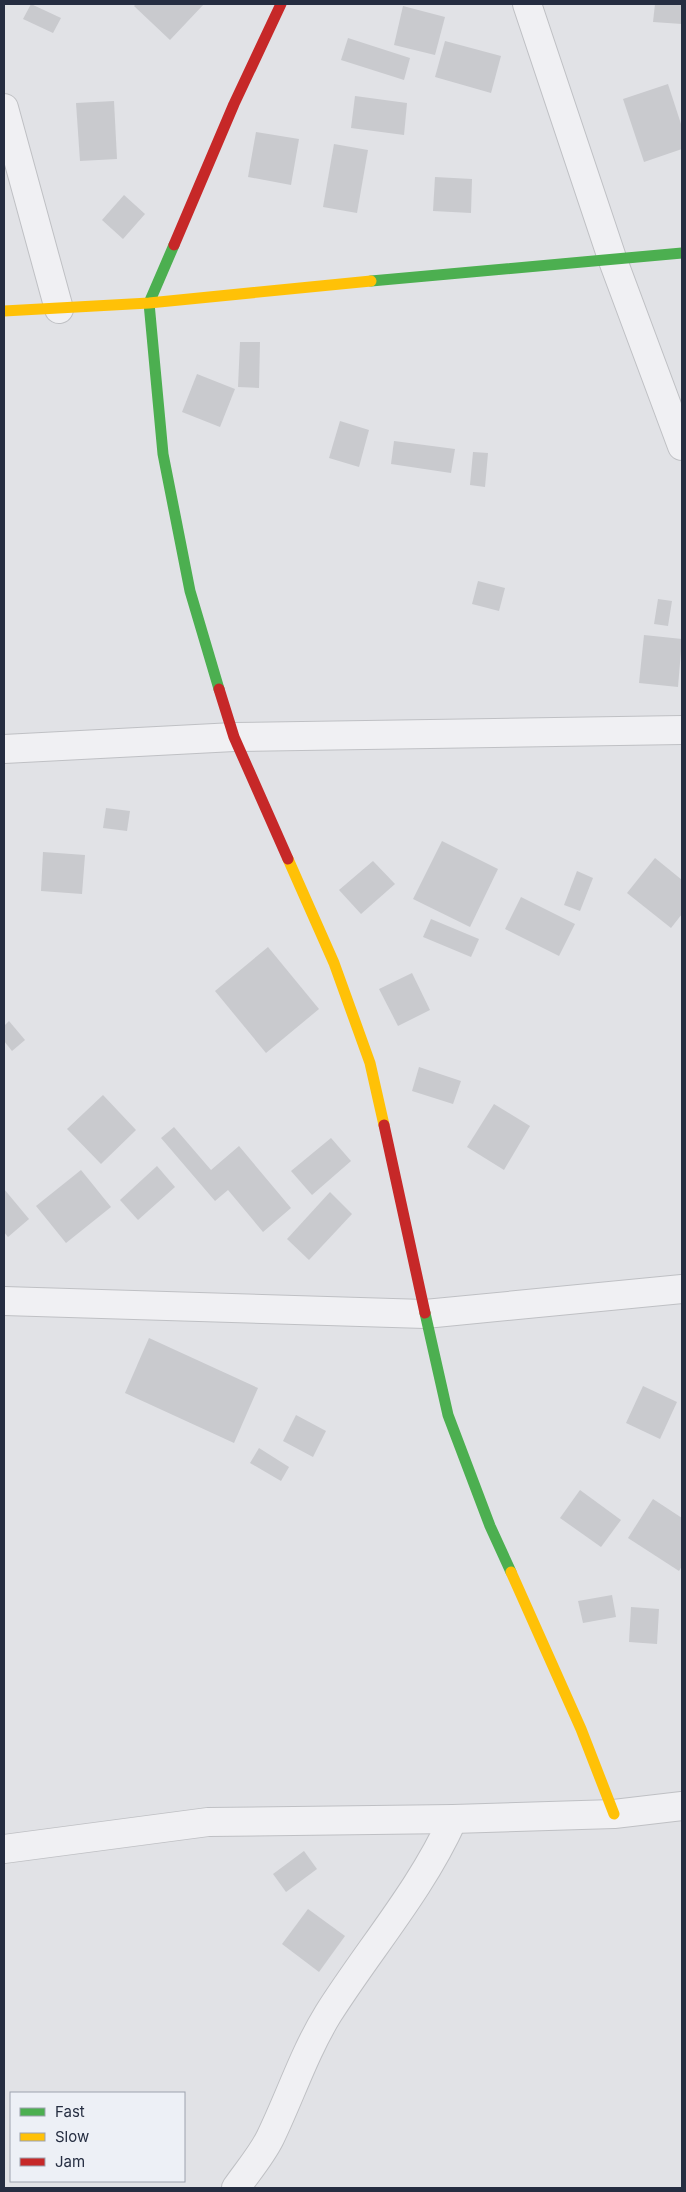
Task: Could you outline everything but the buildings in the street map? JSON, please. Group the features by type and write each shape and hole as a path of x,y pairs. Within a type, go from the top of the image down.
{"street":[{"path":"280,4 234,104 150,303 165,464 190,591 234,736 334,963 370,1063 448,1416 490,1526 570,1702 614,1814"},
{"path":"527,4 612,258 682,446"},
{"path":"4,108 59,309"},
{"path":"4,311 150,303 612,258 682,254"},
{"path":"4,749 234,736 682,730"},
{"path":"4,1301 425,1314 682,1289"},
{"path":"4,1849 208,1822 453,1820 614,1814 682,1806"},
{"path":"236,2188 269,2140 309,2050 327,2016 408,1900 438,1852 453,1820"}],"traffic: fast":[{"path":"174,245 149,303 163,454 190,591 219,689"},
{"path":"371,281 682,253"},
{"path":"425,1313 448,1415 490,1526 511,1572"}],"traffic: slow":[{"path":"4,311 149,303 371,281"},
{"path":"288,859 334,963 370,1063 384,1125"},
{"path":"511,1572 581,1729 614,1814"}],"traffic: jam":[{"path":"174,245 234,104 281,4"},
{"path":"219,689 234,737 288,859"},
{"path":"384,1125 425,1313"}]}
